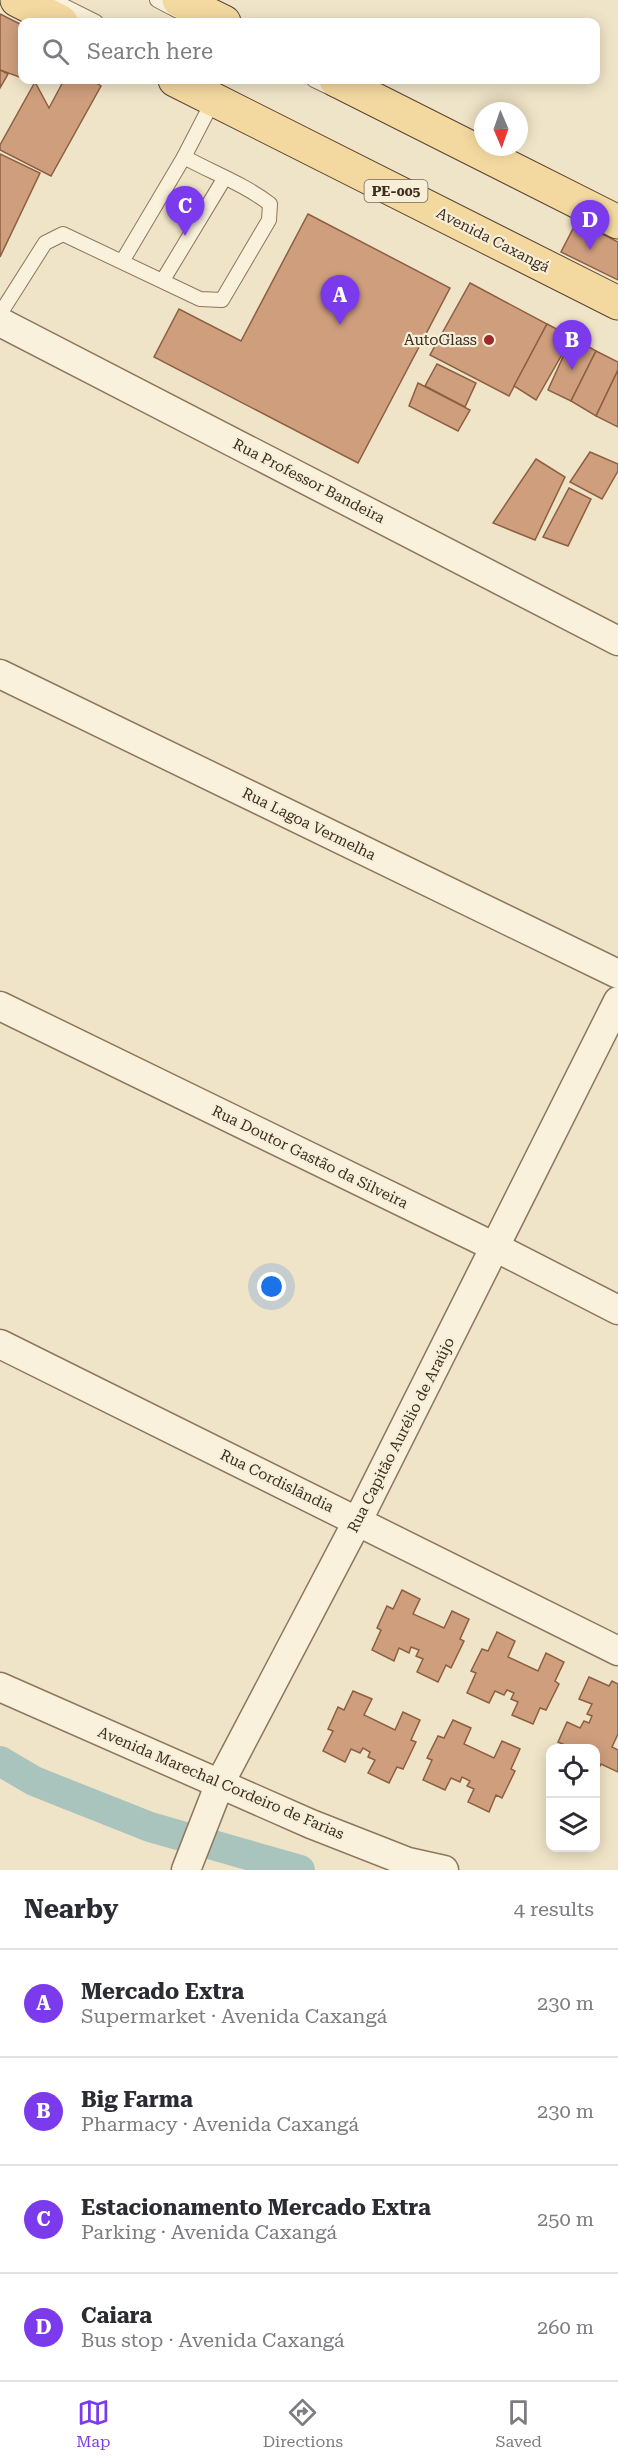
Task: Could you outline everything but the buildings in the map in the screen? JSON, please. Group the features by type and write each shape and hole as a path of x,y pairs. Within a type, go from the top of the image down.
{"main road":[{"path":"17,0 54,18"},
{"path":"179,0 218,17"},
{"name":"Avenida Caxangá","path":"195,84 219,89 618,303"},
{"path":"344,84 618,222"}],"street":[{"name":"Rua Professor Bandeira","path":"0,322 618,640"},
{"name":"Rua Lagoa Vermelha","path":"0,674 618,974"},
{"name":"Rua Capitão Aurélio de Araújo","path":"191,1866 217,1791 357,1522 618,1001"},
{"name":"Rua Doutor Gastão da Silveira","path":"0,1006 495,1247 618,1310"},
{"name":"Rua Cordislândia","path":"0,1344 618,1650"},
{"name":"Avenida Marechal Cordeiro de Farias","path":"0,1687 217,1791 397,1857 444,1870"}],"lane":[{"path":"52,0 88,18"},
{"path":"157,0 218,17"},
{"path":"322,84 618,233"},
{"path":"123,260 184,157 219,89"},
{"path":"0,314 45,243 63,234 123,260 201,299 222,300 269,220 270,204 250,189 224,179 184,157"},
{"path":"163,280 224,179"},
{"path":"479,217 618,288"}],"waterway":[{"path":"0,1761 34,1781 150,1827 300,1870"}],"place":[{"name":"Estacionamento Mercado Extra","path":"185,236"},
{"name":"Caiara","path":"590,250"},
{"name":"Mercado Extra","path":"340,325"},
{"name":"AutoGlass","path":"489,340"},
{"name":"Big Farma","path":"572,370"}]}
